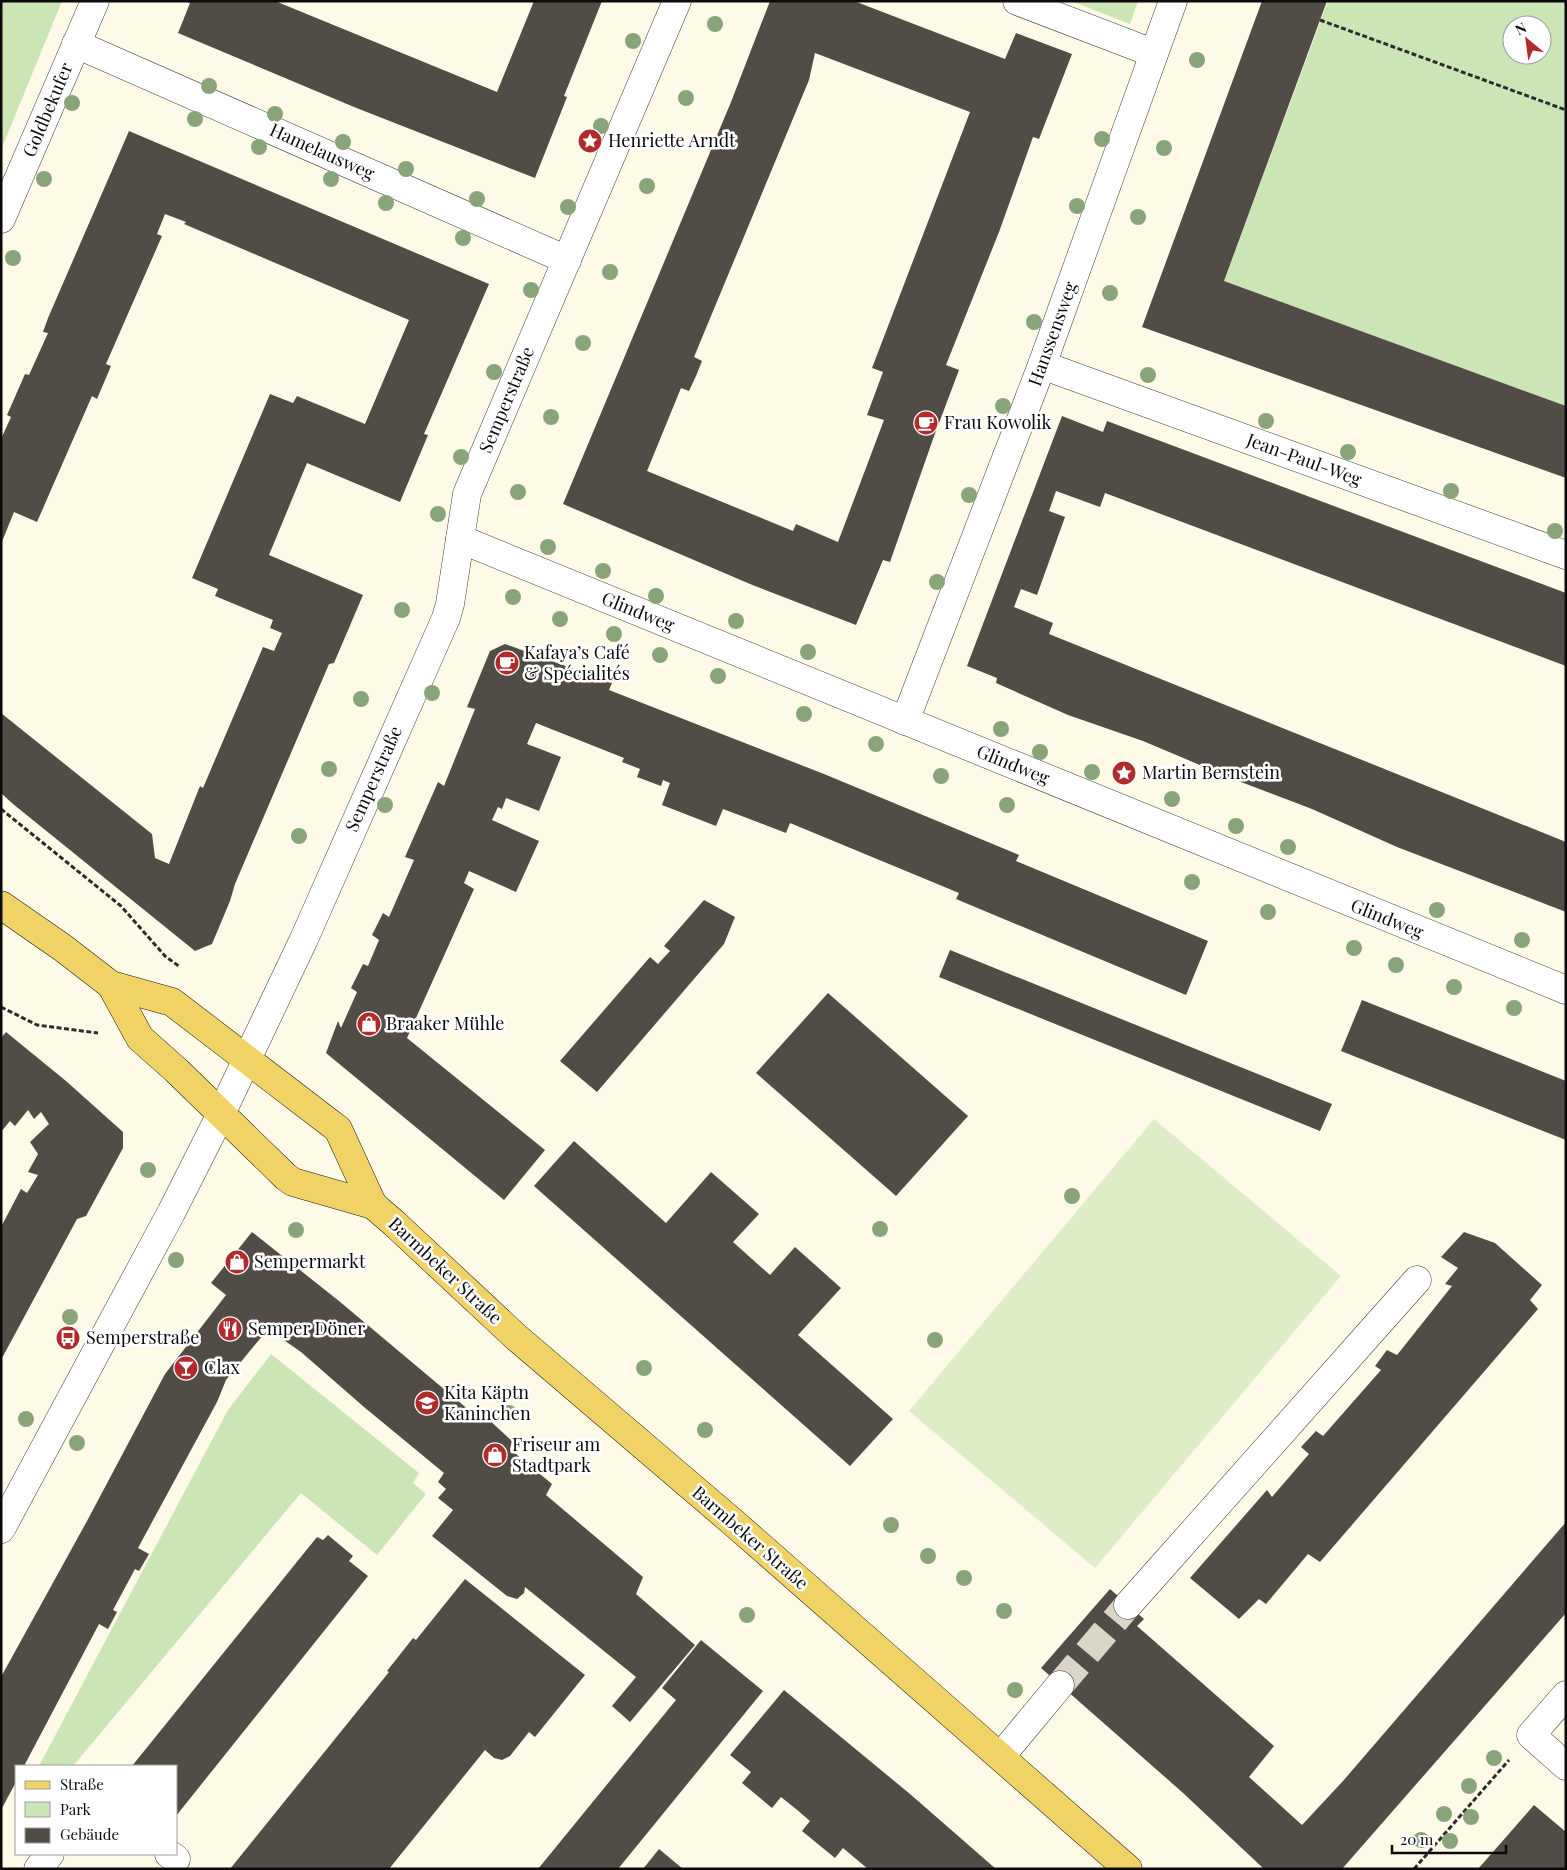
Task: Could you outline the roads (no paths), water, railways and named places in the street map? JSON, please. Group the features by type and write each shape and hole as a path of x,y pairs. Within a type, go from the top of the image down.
{"main road":[{"name":"Barmbeker Straße","path":"1,905 63,948 111,986 140,1038 293,1182 373,1205"},
{"name":"Barmbeker Straße","path":"111,986 172,1002 338,1129 373,1205 524,1343 1001,1756 1128,1869"}],"street":[{"name":"Goldbekufer","path":"1,219 95,1"},
{"name":"Semperstraße","path":"1,1529 171,1213 221,1114 304,939 446,618 453,589 467,494 678,1"},
{"path":"1017,1 1154,53"},
{"name":"Hanssensweg","path":"905,721 1042,365 1173,1"},
{"name":"Hamelausweg","path":"76,44 567,260"},
{"name":"Jean-Paul-Weg","path":"1042,365 1566,554"},
{"name":"Glindweg","path":"460,539 1566,990"},
{"path":"1128,1605 1417,1280"},
{"path":"1001,1756 1060,1685"},
{"path":"1566,1694 1530,1736 1566,1766"},
{"path":"38,1869 49,1855"}],"tunnel":[{"path":"1060,1685 1128,1605"}],"place":[{"name":"Henriette Arndt","path":"590,141"},
{"name":"Frau Kowolik","path":"926,423"},
{"name":"Kafaya’s Café & Spécialités","path":"507,663"},
{"name":"Martin Bernstein","path":"1124,773"},
{"name":"Braaker Mühle","path":"369,1024"},
{"name":"Sempermarkt","path":"237,1262"},
{"name":"Semper Döner","path":"230,1329"},
{"name":"Semperstraße","path":"68,1338"},
{"name":"Clax","path":"186,1368"},
{"name":"Kita Käptn Kaninchen","path":"427,1403"},
{"name":"Friseur am Stadtpark","path":"495,1455"}]}
